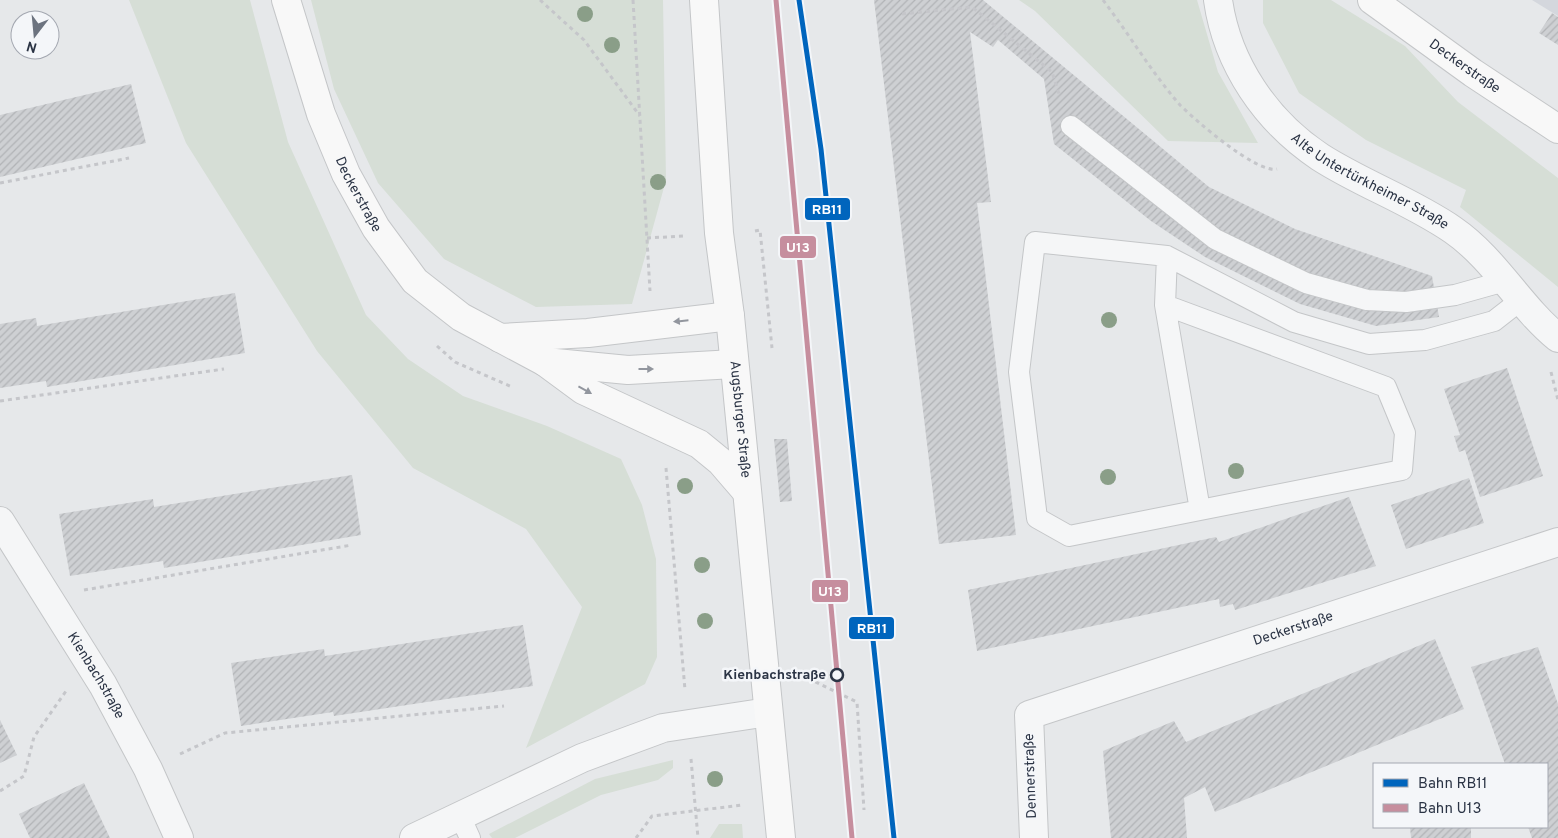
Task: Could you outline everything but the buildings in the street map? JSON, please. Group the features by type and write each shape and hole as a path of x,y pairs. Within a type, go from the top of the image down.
{"street":[{"name":"Deckerstraße","path":"286,0 329,135 346,174 376,228 416,281 461,317 545,362 628,370 734,364"},
{"name":"Augsburger Straße","path":"704,0 719,233 730,316 781,838"},
{"name":"Alte Untertürkheimer Straße","path":"1218,0 1220,17 1244,78 1268,111 1294,138 1321,157 1453,230 1481,253 1540,323 1558,338"},
{"name":"Deckerstraße","path":"1372,0 1473,73 1558,129"},
{"path":"500,338 588,333 730,316"},
{"path":"545,362 583,390 699,444 721,462 746,491"},
{"name":"Kienbachstraße","path":"0,521 88,660 148,769 179,838"},
{"name":"Deckerstraße","path":"1029,715 1558,542"},
{"path":"414,838 465,827 582,758 664,728 768,712"},
{"name":"Dennerstraße","path":"1029,715 1034,838"}],"lane":[{"path":"1071,126 1215,239 1306,283 1368,300 1406,302 1513,290"},
{"path":"1165,305 1386,387 1405,433 1402,470 1068,536 1037,518 1019,372 1035,242 1167,256 1294,322 1369,344 1425,340 1494,321 1513,290"},
{"path":"1167,256 1165,305 1200,510"}],"path":[{"path":"540,0 584,40 641,117"},
{"path":"633,0 652,324"},
{"path":"1102,0 1180,104 1241,156 1271,170 1321,157"},
{"path":"902,14 972,7 1052,72 1071,126"},
{"path":"0,183 130,158"},
{"path":"0,401 224,368"},
{"path":"666,463 698,838"},
{"path":"46,596 352,545"},
{"path":"0,792 24,776 34,736 88,660"},
{"path":"148,769 225,733 504,706"},
{"path":"636,838 652,816 696,809"}],"shaded area":[{"path":"129,0 250,0 288,142 366,315 408,359 463,396 547,426 621,459 642,505 656,559 657,657 645,684 526,748 582,607 526,529 413,468 317,351 186,143"},
{"path":"311,0 663,0 666,180 632,304 536,307 444,259 378,183 334,89"},
{"path":"1019,0 1197,0 1218,72 1258,143 1168,141 1035,11"},
{"path":"1263,0 1331,0 1405,46 1458,102 1558,178 1558,287 1460,207 1466,190 1366,140 1299,93 1263,23"},
{"path":"1532,0 1558,0 1558,16"},
{"path":"673,760 673,768 658,780 601,795 515,838 492,838 489,834 595,779"},
{"path":"719,824 742,824 743,838 710,838"}],"rail line":[{"name":"U13","path":"776,0 852,838"},
{"name":"RB11","path":"799,0 821,149 894,838"}],"place":[{"name":"Kienbachstraße","path":"837,675"}]}
